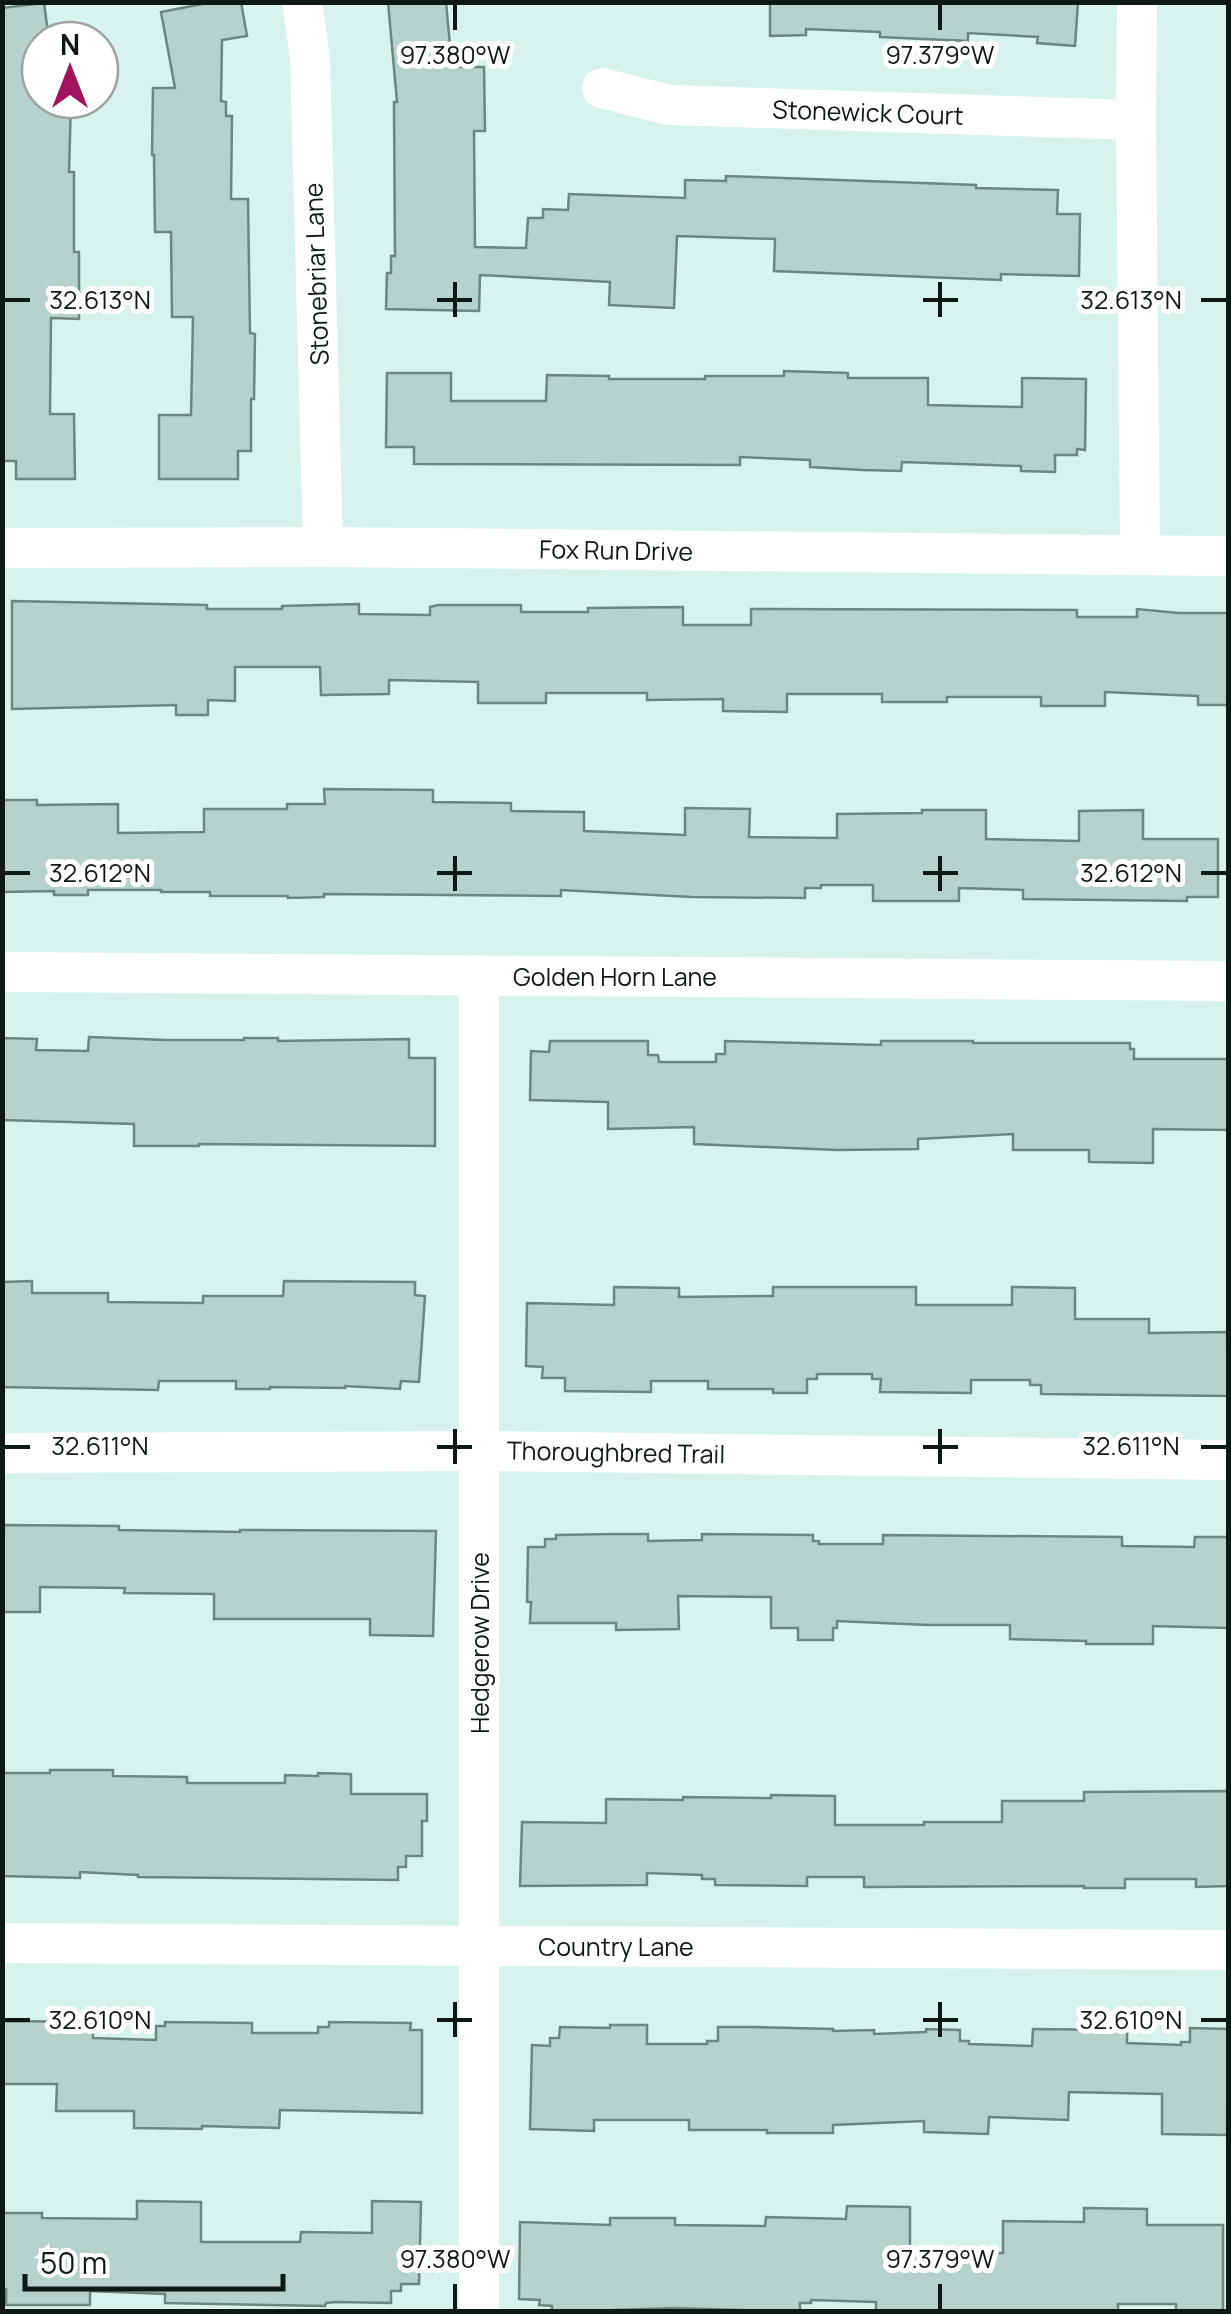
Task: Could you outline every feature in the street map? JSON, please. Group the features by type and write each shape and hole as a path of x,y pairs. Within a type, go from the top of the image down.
{"street":[{"name":"Stonebriar Lane","path":"302,2 310,58 324,547"},
{"path":"1137,2 1140,556"},
{"name":"Stonewick Court","path":"602,88 669,106 1136,120"},
{"name":"Fox Run Drive","path":"2,548 324,547 1228,556"},
{"name":"Golden Horn Lane","path":"2,972 1228,980"},
{"name":"Hedgerow Drive","path":"479,975 479,2312"},
{"name":"Thoroughbred Trail","path":"2,1453 479,1450 1228,1460"},
{"name":"Country Lane","path":"2,1943 1228,1950"}],"building":[{"path":"213,2 241,2 247,36 222,40 221,101 226,102 226,116 232,116 231,199 248,199 250,333 255,334 251,451 238,451 238,479 159,479 159,415 191,415 193,317 172,317 171,232 155,232 153,88 175,88 161,12"},
{"path":"388,2 446,2 452,67 484,67 485,131 474,131 475,247 526,248 528,218 543,218 543,209 568,210 569,194 685,198 685,180 726,181 726,176 976,185 1058,190 1057,214 1080,214 1079,276 1001,274 1001,280 774,271 775,239 677,236 674,308 609,305 610,282 480,275 479,311 386,309 387,273 391,273 391,256 395,256 397,102"},
{"path":"770,2 1078,2 1075,46 1037,43 1038,37 968,33 968,41 806,29 806,35 770,36"},
{"path":"44,3 46,20 20,20 20,120 70,120 69,172 74,172 79,319 51,318 50,414 74,414 75,479 16,479 16,461 3,461 2,8"},
{"path":"784,371 848,373 848,378 928,378 928,405 1022,407 1022,378 1086,379 1085,450 1077,449 1077,455 1055,455 1055,472 1021,471 1021,466 902,462 901,471 863,470 810,467 810,460 740,457 740,465 414,464 414,447 386,447 387,373 451,373 451,401 546,401 547,375 705,379 784,376"},
{"path":"12,601 207,605 207,609 359,604 359,614 430,615 430,607 438,605 521,605 521,612 683,607 683,625 751,625 751,609 1077,610 1077,617 1137,617 1137,609 1228,613 1228,705 1198,705 1198,696 1105,692 1105,706 1041,706 1041,697 882,702 882,694 787,694 787,712 723,711 723,699 647,700 647,693 546,693 546,703 478,703 478,682 389,680 389,694 321,695 320,667 235,667 235,701 208,700 208,715 176,715 176,705 12,709"},
{"path":"324,789 433,790 433,802 511,803 511,811 584,812 584,831 685,835 685,808 750,809 749,837 837,838 837,814 986,810 986,839 1079,841 1079,811 1143,810 1143,839 1218,839 1218,897 1187,897 1187,901 1023,899 1023,890 959,888 959,901 873,901 873,885 805,888 805,898 561,890 561,896 324,894 288,898 161,890 88,890 88,895 2,892 2,800 37,800 37,805 118,804 118,833 204,832 204,809 287,809 287,804 325,804"},
{"path":"89,1037 409,1039 409,1058 435,1058 435,1146 134,1146 134,1124 2,1120 2,1038 37,1039 36,1050 88,1051"},
{"path":"550,1041 648,1041 648,1055 658,1055 659,1062 716,1062 716,1054 725,1054 725,1041 881,1045 881,1041 1130,1043 1134,1059 1228,1059 1228,1130 1153,1129 1153,1163 1089,1162 1089,1150 1013,1150 1013,1134 918,1139 918,1149 694,1144 694,1127 608,1129 608,1102 530,1100 531,1051 549,1052"},
{"path":"32,1281 32,1293 108,1293 108,1302 203,1303 203,1296 283,1296 284,1281 415,1282 415,1295 425,1296 419,1382 401,1381 400,1389 236,1389 236,1381 159,1381 158,1390 2,1387 2,1282"},
{"path":"614,1287 679,1288 679,1297 773,1296 773,1287 916,1287 916,1305 1012,1305 1012,1287 1075,1288 1075,1319 1149,1319 1149,1333 1227,1332 1228,1396 1041,1394 1041,1385 1030,1385 1030,1380 971,1380 971,1393 880,1392 881,1379 872,1379 872,1374 817,1374 817,1379 807,1379 807,1393 708,1389 708,1381 651,1381 651,1392 565,1391 565,1378 542,1378 543,1367 526,1366 527,1303 614,1305"},
{"path":"4,1525 240,1532 436,1531 433,1636 370,1635 370,1619 214,1619 214,1594 124,1593 125,1588 40,1587 40,1612 2,1612"},
{"path":"648,1534 648,1541 702,1540 702,1534 813,1535 813,1541 819,1544 883,1544 883,1535 1122,1537 1122,1546 1194,1547 1195,1537 1228,1537 1228,1628 1153,1626 1153,1644 1086,1644 1010,1639 1010,1625 837,1621 833,1640 798,1640 798,1628 771,1628 771,1597 678,1596 679,1629 616,1630 616,1623 530,1623 528,1547 545,1547 545,1539 556,1539 556,1535"},
{"path":"113,1770 113,1776 187,1777 187,1783 285,1783 285,1775 351,1774 351,1794 427,1794 422,1856 406,1856 406,1867 398,1867 398,1880 138,1877 80,1872 80,1878 2,1876 2,1773"},
{"path":"1228,1791 1228,1886 1196,1887 1196,1879 1125,1879 1125,1888 864,1887 864,1877 807,1877 807,1886 715,1885 715,1879 702,1879 702,1875 647,1873 647,1885 520,1886 522,1822 606,1823 606,1799 835,1796 835,1825 924,1825 1002,1822 1002,1801 1084,1801 1084,1792"},
{"path":"2,2021 93,2022 93,2038 156,2040 156,2026 165,2026 165,2022 252,2023 252,2033 318,2033 318,2027 329,2027 329,2022 411,2023 410,2030 422,2030 422,2113 280,2110 279,2128 202,2129 134,2128 134,2111 56,2111 57,2084 2,2084"},
{"path":"647,2025 647,2044 707,2044 718,2041 718,2027 874,2030 874,2034 960,2030 960,2041 969,2044 1032,2046 1033,2029 1127,2030 1127,2043 1181,2045 1190,2042 1190,2028 1228,2029 1227,2135 1162,2134 1162,2094 1069,2092 1068,2120 989,2117 988,2134 924,2132 924,2121 833,2125 833,2133 689,2130 689,2120 594,2120 594,2131 530,2129 532,2045 550,2046 550,2038 559,2038 560,2027"},
{"path":"137,2201 201,2202 201,2242 300,2242 301,2232 372,2233 372,2201 421,2202 419,2284 401,2284 401,2291 391,2291 391,2303 165,2303 165,2294 90,2291 90,2305 6,2305 6,2289 2,2289 2,2213 42,2213 42,2218 137,2219"},
{"path":"847,2206 910,2207 910,2253 1003,2253 1003,2221 1084,2222 1084,2208 1147,2209 1147,2225 1223,2225 1223,2312 1176,2312 1176,2304 1118,2304 1118,2312 876,2312 876,2302 811,2300 800,2303 800,2312 675,2308 552,2312 552,2306 539,2305 540,2300 519,2299 520,2222 610,2225 610,2218 675,2218 675,2225 765,2226 766,2217 846,2219"}]}
